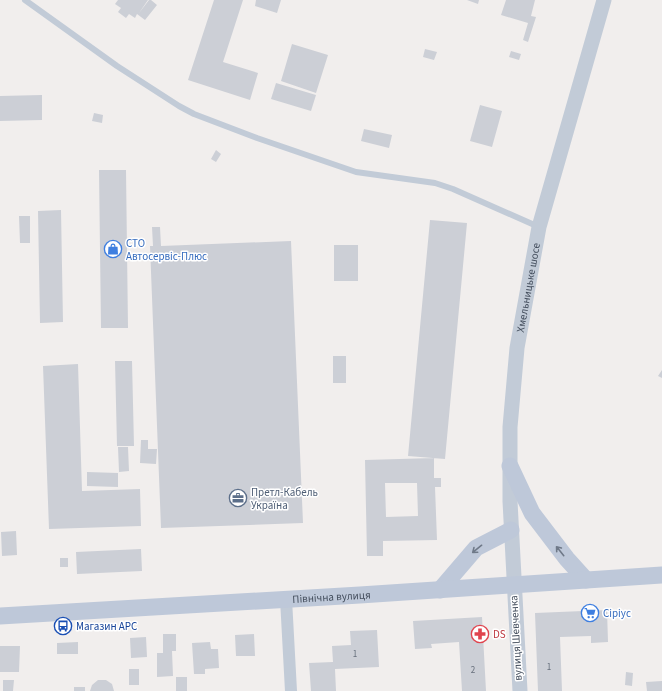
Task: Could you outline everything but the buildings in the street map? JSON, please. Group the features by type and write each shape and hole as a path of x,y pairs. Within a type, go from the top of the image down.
{"main road":[{"path":"510,466 532,513 562,553 586,580"},
{"path":"440,590 476,548 511,530"},
{"name":"Північна вулиця","path":"0,616 440,590 662,575"}],"street":[{"name":"Хмельницьке шосе","path":"513,585 510,427 517,348 539,228 604,0"},
{"name":"вулиця Шевченка","path":"513,585 520,691"},
{"path":"286,599 291,691"}],"lane":[{"path":"25,0 117,66 165,98 194,114 257,138 356,172 435,183 453,189 539,228"}],"place":[{"name":"СТО Автосервіс-Плюс","path":"113,249"},
{"name":"Претл-Кабель Україна","path":"238,498"},
{"name":"Сіріус","path":"590,613"},
{"name":"Магазин АРС","path":"63,626"},
{"name":"DS","path":"480,634"}]}
